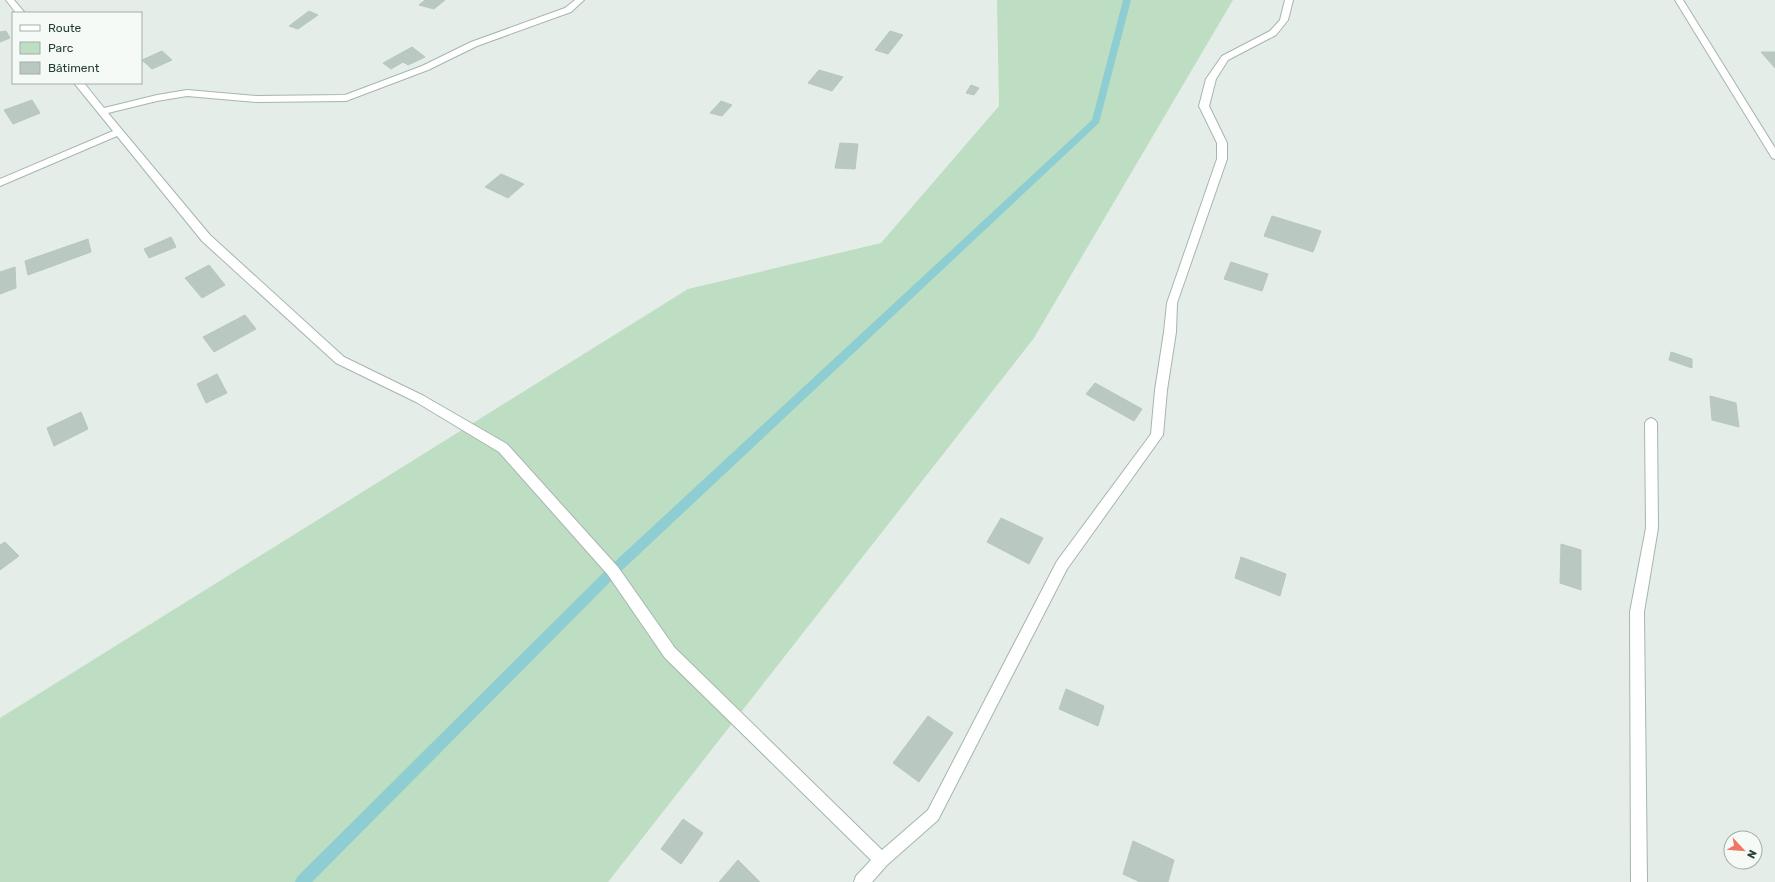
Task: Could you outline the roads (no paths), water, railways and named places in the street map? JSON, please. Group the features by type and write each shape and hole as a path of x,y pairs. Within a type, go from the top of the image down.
{"street":[{"path":"10,0 20,12"},
{"path":"102,112 158,98 186,93 257,99 346,98 425,68 474,44 568,10 580,0"},
{"path":"862,882 882,860 933,815 1062,565 1157,435 1161,390 1170,332 1172,303 1222,159 1222,143 1204,106 1211,79 1225,58 1273,33 1284,20 1289,0"},
{"path":"1679,0 1775,156"},
{"path":"80,84 206,238 340,360 420,399 503,448 613,570 670,653 882,860"},
{"path":"0,183 119,132"},
{"path":"1639,882 1637,612 1652,528 1651,423"}],"waterway":[{"path":"302,882 613,571 1096,121 1127,0"}]}
